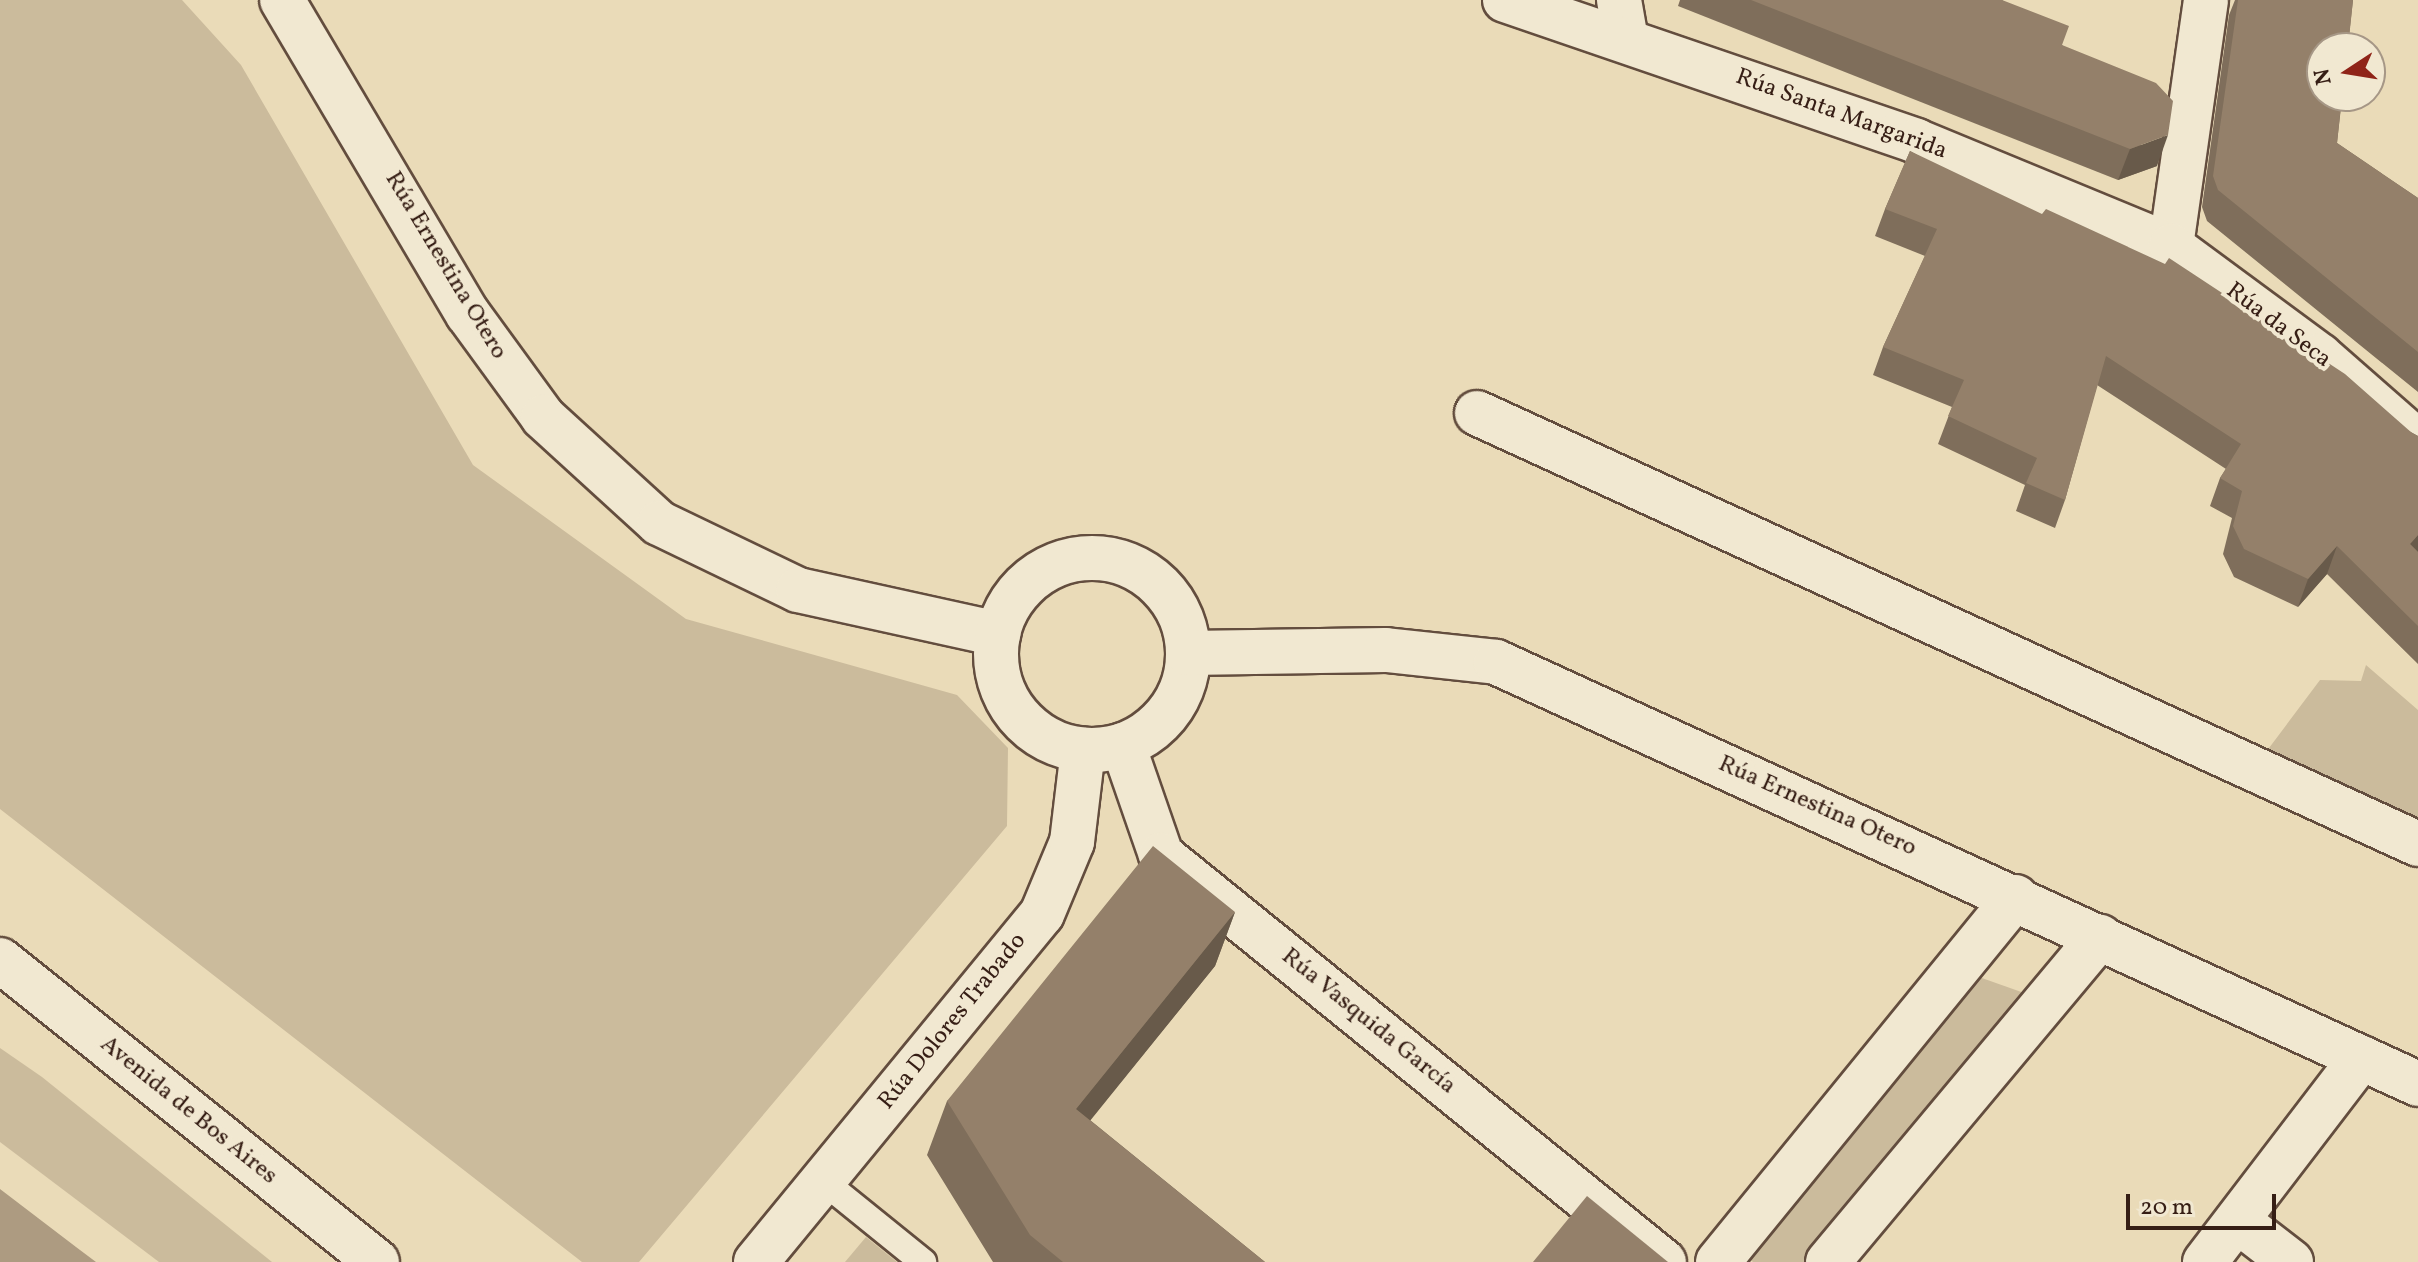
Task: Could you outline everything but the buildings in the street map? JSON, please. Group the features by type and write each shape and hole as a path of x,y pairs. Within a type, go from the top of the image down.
{"street":[{"name":"Rúa Ernestina Otero","path":"282,0 468,314 543,417 659,523 798,590 998,634"},
{"name":"Rúa Santa Margarida","path":"1505,0 1622,20 2171,246"},
{"path":"2171,246 2206,0"},
{"name":"Rúa da Seca","path":"2171,246 2320,356 2418,442"},
{"path":"1477,413 2418,844"},
{"path":"1086,557 1116,560 1145,573 1168,594 1183,622 1188,653 1184,683 1170,710 1149,732 1103,748 1052,742 1025,724 1006,698 996,667 998,634 1009,605 1028,581 1055,565 1086,557"},
{"name":"Rúa Ernestina Otero","path":"1188,653 1386,650 1496,662 2016,897 2418,1084"},
{"name":"Rúa Dolores Trabado","path":"756,1262 1042,914 1072,842 1103,748"},
{"name":"Rúa Vasquida García","path":"1103,748 1161,855 1664,1262"},
{"path":"1718,1262 2016,897"},
{"path":"1828,1262 2100,937"},
{"name":"Avenida de Bos Aires","path":"0,960 377,1262"},
{"path":"2205,1262 2361,1058"},
{"path":"2238,1221 2291,1262"}],"lane":[{"path":"823,1181 923,1262"}],"shaded area":[{"path":"0,0 182,0 241,65 473,465 686,619 957,695 1008,748 1007,826 639,1262 582,1262 0,809"},
{"path":"2366,665 2418,710 2418,828 2263,756 2320,680 2361,681"},
{"path":"1979,977 2027,994 1805,1262 1753,1262 1747,1257"},
{"path":"0,1048 42,1077 272,1262 159,1262 0,1142"},
{"path":"0,1189 76,1247 96,1262 0,1262"},
{"path":"866,1237 897,1262 845,1262"}]}
